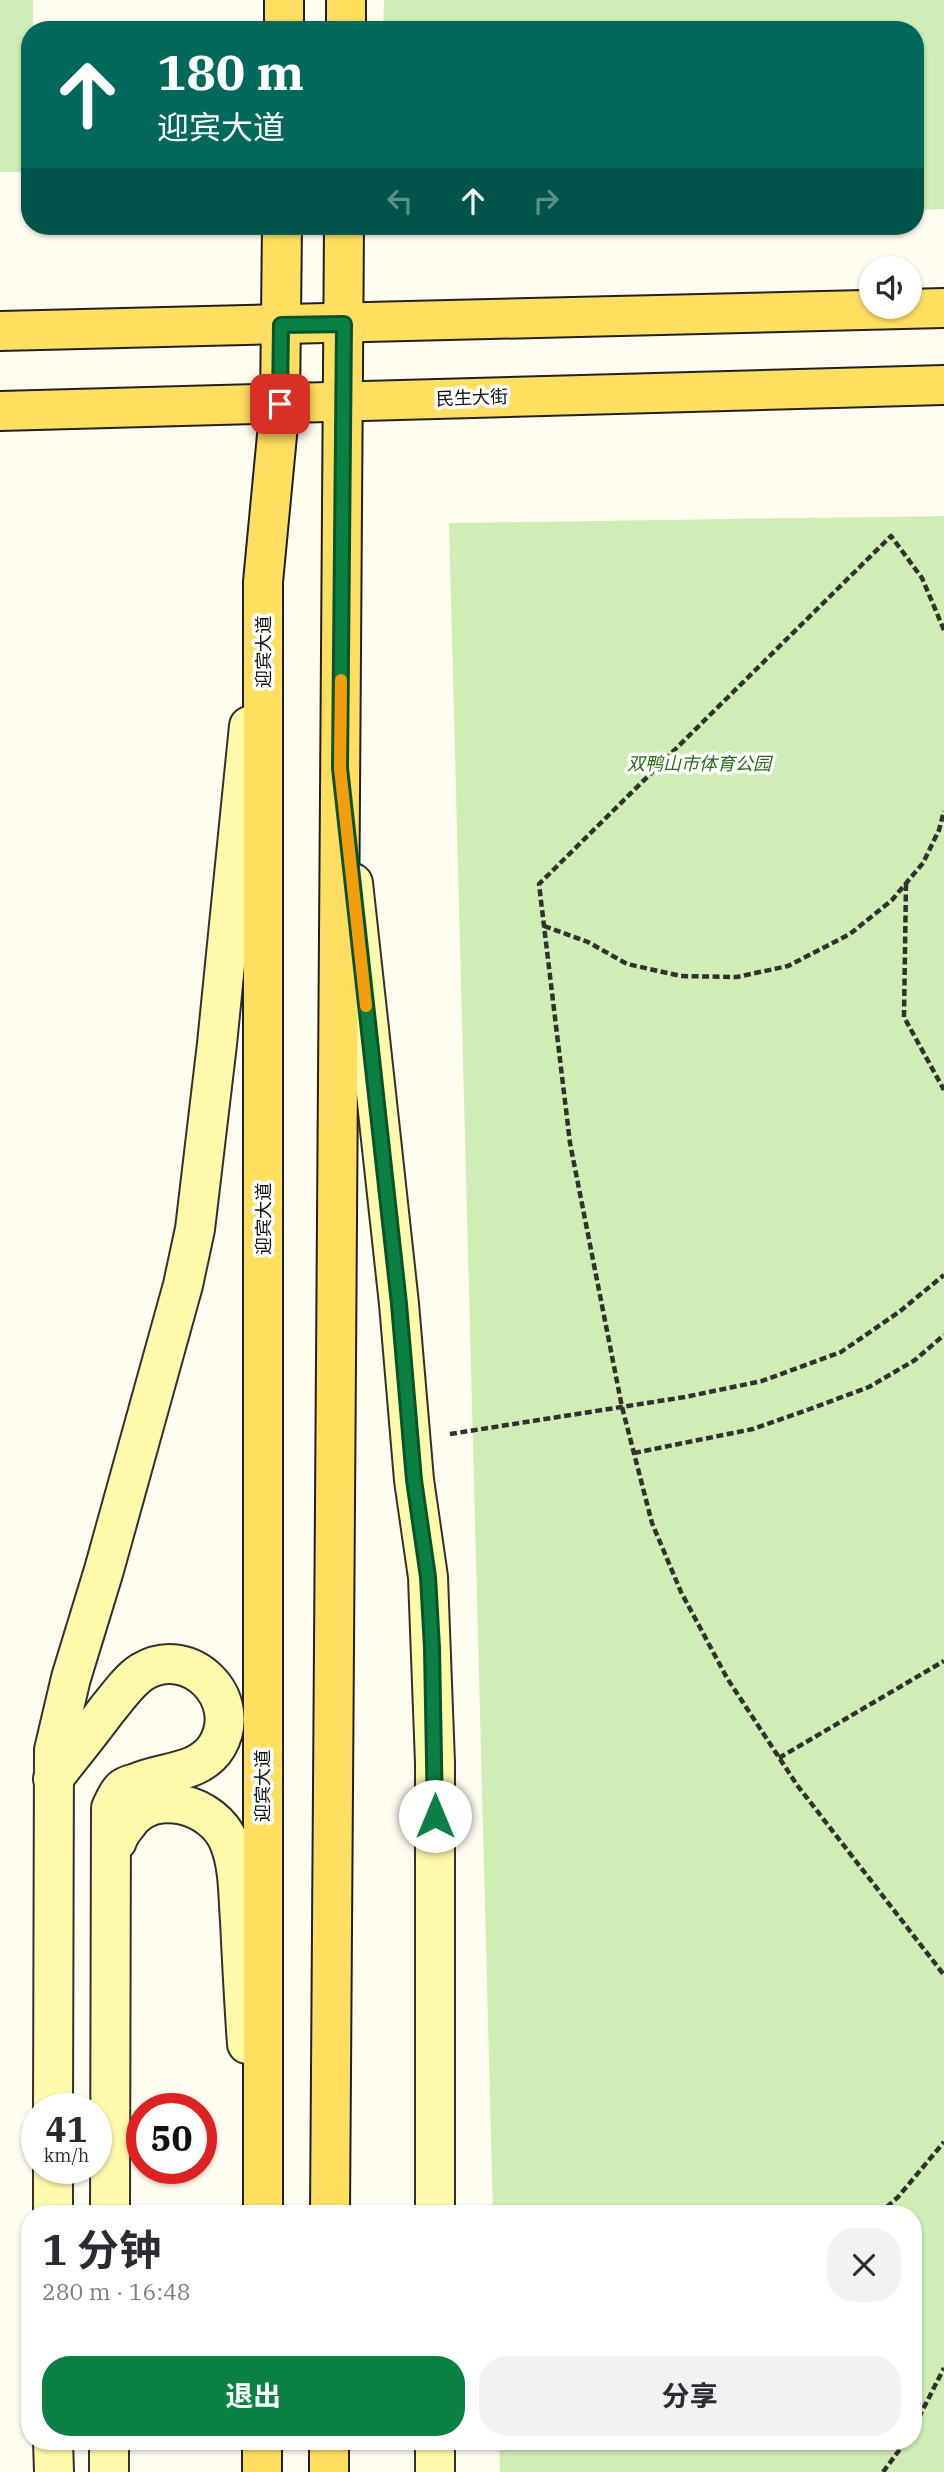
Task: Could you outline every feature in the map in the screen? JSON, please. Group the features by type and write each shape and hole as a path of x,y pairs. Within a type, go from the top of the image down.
{"main road":[{"path":"284,0 284,21"},
{"path":"346,0 346,21"},
{"name":"迎宾大道","path":"263,2205 263,582 280,404 282,235"},
{"path":"330,2205 344,235"},
{"path":"0,331 944,308"},
{"name":"民生大街","path":"0,411 944,385"},
{"path":"53,2093 54,1750 61,1715 176,1311 195,1229 217,1044 263,582"},
{"path":"340,768 428,1577 435,1763 435,2205"},
{"path":"53,1779 117,1698 143,1672 159,1665 176,1664 193,1668 208,1679 220,1694 225,1711 224,1730 216,1748 203,1762 187,1770 150,1777 122,1788 111,1808 110,2205"},
{"path":"110,1874 118,1836 131,1818 144,1807 163,1803 185,1804 218,1824 229,1841 237,1870 256,2205"},
{"path":"53,2184 53,2205"},
{"path":"54,2450 54,2472"},
{"path":"109,2450 109,2472"},
{"path":"262,2450 262,2472"},
{"path":"329,2450 329,2472"},
{"path":"435,2450 435,2472"}],"path":[{"path":"944,630 922,578 891,536 539,884 570,1143 622,1407 652,1523 681,1592 727,1678 797,1785 944,1975"},
{"path":"544,926 588,942 627,964 681,975 737,976 788,967 850,934 892,901 923,863 939,830 944,811"},
{"path":"906,883 904,1017 944,1090"},
{"path":"411,1440 622,1407 762,1381 841,1352 899,1312 944,1275"},
{"path":"634,1453 754,1429 869,1387 915,1360 944,1335"},
{"path":"779,1758 944,1661"},
{"path":"889,2205 944,2142"},
{"path":"922,2411 944,2368"},
{"path":"883,2472 899,2450"}],"green space":[{"path":"0,0 33,0 33,21 21,21 21,172 0,172"},
{"path":"384,0 944,0 944,209 924,210 924,21 383,21"},
{"name":"双鸭山市体育公园","path":"944,516 944,2472 500,2472 499,2450 922,2450 922,2205 493,2205 449,523"}],"slow traffic":[{"path":"341,680 340,768 366,1006"}],"route":[{"path":"280,404 281,325 344,324 340,768 399,1304 414,1480 428,1577 435,1816"}]}
